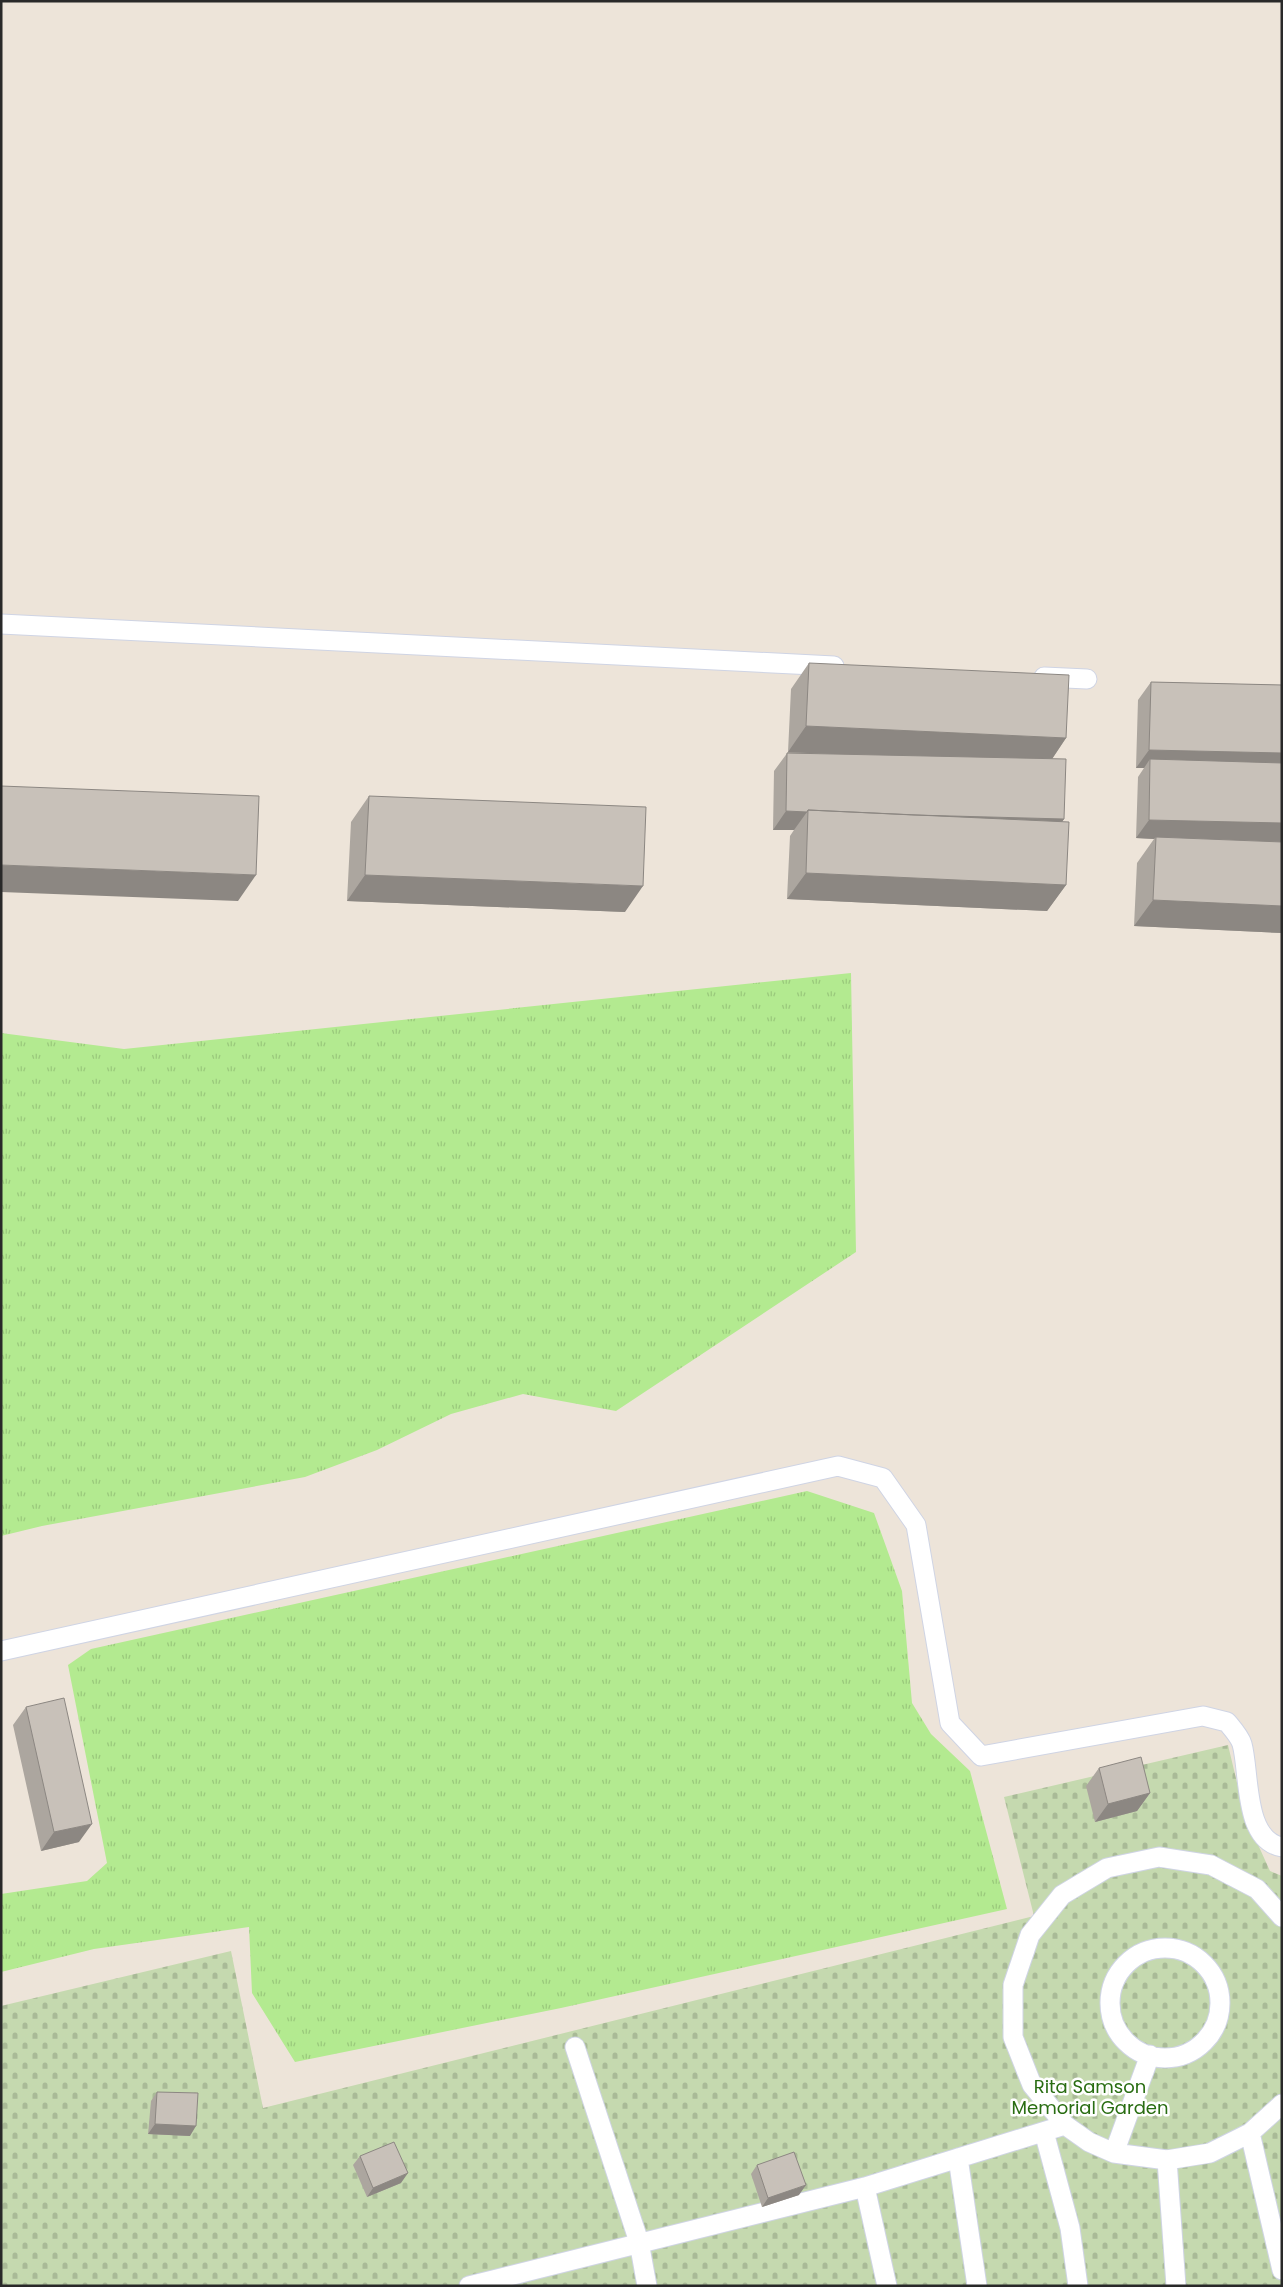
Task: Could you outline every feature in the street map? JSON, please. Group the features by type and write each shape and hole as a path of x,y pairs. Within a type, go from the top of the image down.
{"lane":[{"path":"1,624 848,667"},
{"path":"1027,676 1087,679"},
{"path":"1,1651 838,1466 883,1478 916,1525 950,1723 981,1756 1203,1716 1227,1722 1242,1742 1252,1816 1262,1834 1278,1846 1282,1846"},
{"path":"1282,1916 1257,1889 1211,1865 1159,1857 1108,1868 1062,1895 1030,1935 1013,1985 1013,2037 1032,2085 1065,2125 1088,2142 1114,2153 1166,2160 1210,2153 1250,2133 1282,2104"},
{"path":"1164,1948 1181,1950 1198,1959 1212,1973 1220,1990 1220,2010 1215,2027 1203,2043 1188,2053 1169,2058 1150,2055 1134,2048 1122,2036 1113,2021 1110,2004 1112,1987 1120,1972 1132,1959 1147,1951 1164,1948"},
{"path":"576,2047 639,2242 647,2286"},
{"path":"1114,2153 1150,2055"},
{"path":"470,2286 639,2242 865,2187 1065,2125"},
{"path":"1044,2132 1070,2228 1078,2286"},
{"path":"1250,2133 1282,2270"},
{"path":"958,2158 977,2286"},
{"path":"1166,2160 1176,2286"},
{"path":"865,2187 887,2286"}],"green space":[{"path":"851,973 856,1252 616,1411 523,1394 451,1414 377,1450 305,1477 42,1526 1,1536 1,1033 124,1049"},
{"path":"807,1491 874,1513 902,1591 912,1703 931,1734 970,1771 1007,1909 561,2008 295,2062 252,1993 249,1927 94,1949 1,1972 1,1894 87,1881 107,1863 68,1665 91,1649"},
{"name":"Rita Samson Memorial Garden","path":"1228,1745 1245,1816 1270,1871 1282,1876 1282,2286 1,2286 1,2006 231,1951 263,2108 1034,1916 1004,1797"}],"building":[{"path":"809,663 1069,675 1066,738 806,726"},
{"path":"1151,682 1282,685 1282,753 1149,750"},
{"path":"787,753 1066,759 1064,819 808,810 807,812 786,811"},
{"path":"1150,759 1282,763 1282,823 1149,820"},
{"path":"1,786 259,796 256,875 1,865"},
{"path":"369,796 646,807 643,886 365,875"},
{"path":"808,810 1069,822 1066,885 806,873"},
{"path":"1156,837 1282,842 1282,906 1153,900"},
{"path":"64,1698 92,1824 54,1832 26,1707"},
{"path":"1141,1757 1150,1793 1108,1804 1099,1768"},
{"path":"157,2092 198,2093 196,2126 155,2124"},
{"path":"394,2142 408,2173 373,2188 360,2156"},
{"path":"794,2152 806,2185 768,2198 757,2165"}]}
